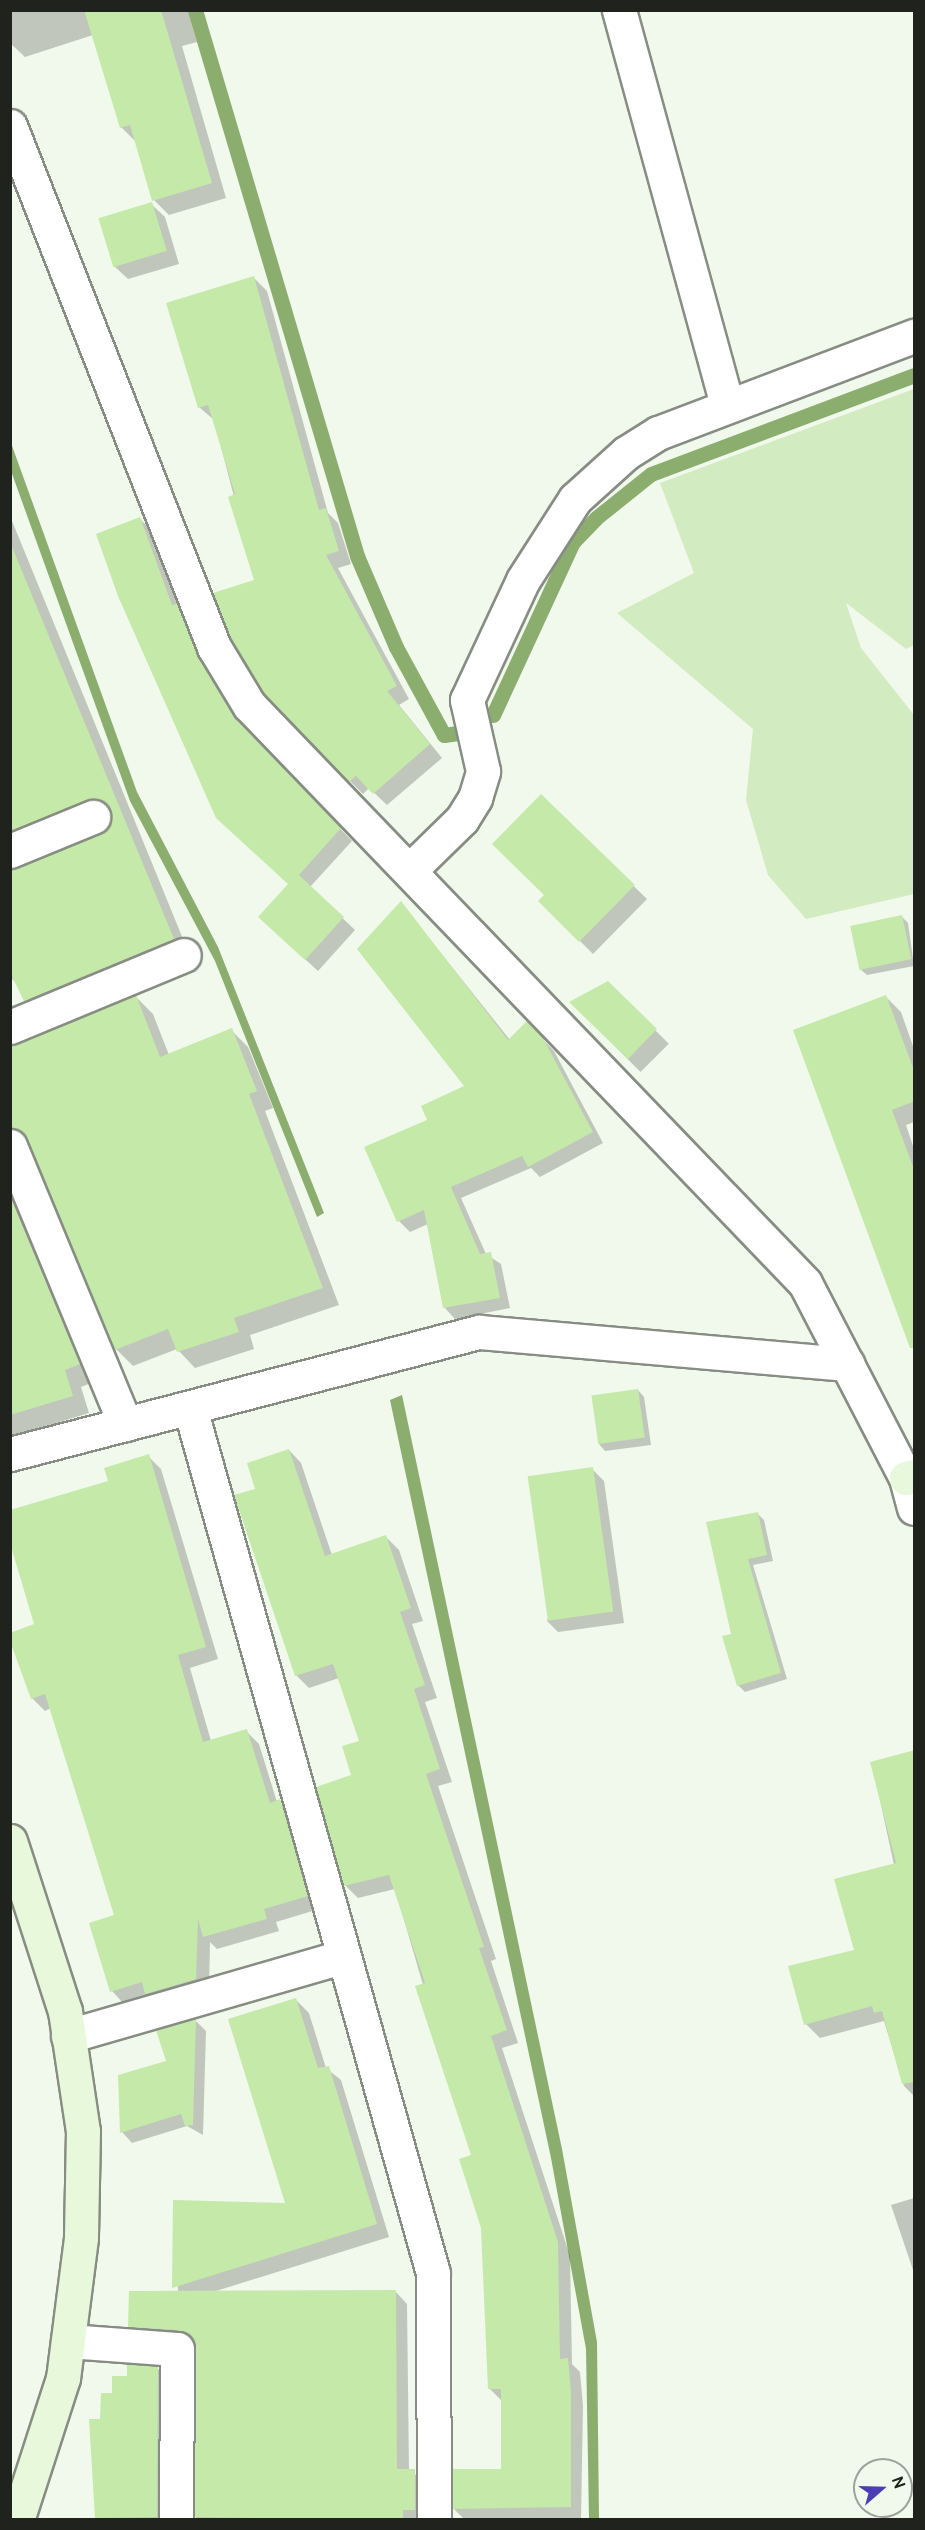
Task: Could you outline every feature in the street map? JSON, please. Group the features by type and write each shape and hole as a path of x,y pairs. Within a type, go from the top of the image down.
{"street":[{"path":"619,10 727,404"},
{"path":"10,126 214,647 249,705 805,1283 912,1487"},
{"path":"410,870 462,819 475,798 483,771 468,700 523,580 575,499 626,453 727,404 915,336"},
{"path":"10,852 93,817"},
{"path":"10,1027 184,956"},
{"path":"10,1146 125,1424"},
{"path":"10,1454 479,1332 848,1364"},
{"path":"190,1408 341,1957 433,2272 434,2520"},
{"path":"10,1841 68,2036 83,2131 81,2238 63,2378 17,2520"},
{"path":"68,2036 341,1957"},
{"path":"68,2341 177,2349 176,2520"}],"shaded area":[{"path":"914,389 914,645 906,649 846,603 861,648 914,715 914,894 806,919 768,875 746,800 753,729 617,613 694,573 660,483"},
{"path":"11,443 137,792 218,947 324,1213 317,1217 215,961 130,801 11,471"},
{"path":"402,1395 562,2149 597,2342 599,2519 589,2519 586,2349 551,2158 390,1400"}],"building":[{"path":"84,10 161,10 212,183 152,201 130,125 120,128"},
{"path":"152,202 167,251 113,267 98,218"},
{"path":"254,276 319,510 326,508 339,551 326,555 397,686 387,691 430,744 373,794 356,776 349,782 264,694 231,639 213,593 254,580 228,497 235,494 208,405 198,408 166,303"},
{"path":"140,517 172,605 177,604 198,657 233,715 341,828 299,875 344,917 305,960 258,917 288,884 216,818 118,596 96,534"},
{"path":"10,542 174,939 24,1001 10,972 10,869 100,834 112,819 105,803 95,798 10,831"},
{"path":"541,794 635,885 579,942 538,901 544,895 492,844"},
{"path":"401,901 508,1040 527,1021 543,1038 593,1132 528,1167 522,1156 451,1187 480,1254 491,1252 500,1298 443,1308 424,1210 397,1222 364,1147 427,1120 421,1106 464,1086 357,949"},
{"path":"902,915 911,959 860,970 850,926"},
{"path":"608,981 657,1029 628,1059 569,1002"},
{"path":"136,995 160,1057 232,1028 257,1091 249,1094 323,1288 234,1318 239,1332 177,1352 168,1329 115,1350 27,1139 10,1128 10,1048"},
{"path":"886,995 915,1073 915,1101 892,1110 915,1172 915,1348 910,1348 793,1030"},
{"path":"10,1196 80,1364 65,1370 73,1396 10,1415"},
{"path":"638,1389 645,1438 598,1444 591,1396"},
{"path":"289,1449 325,1556 386,1535 411,1608 400,1612 425,1685 414,1689 440,1769 426,1774 484,1947 479,1948 507,2030 491,2036 558,2242 560,2359 568,2358 571,2392 571,2507 453,2509 453,2469 501,2469 501,2389 488,2389 481,2228 459,2159 471,2155 415,1986 425,1983 389,1875 344,1886 316,1787 351,1775 342,1746 359,1741 333,1664 295,1676 234,1495 255,1489 247,1463"},
{"path":"149,1454 206,1647 178,1655 203,1742 247,1729 270,1803 280,1799 308,1896 264,1909 267,1919 203,1937 198,1919 196,1979 145,1994 142,1982 110,1992 89,1923 114,1915 45,1694 31,1699 10,1641 10,1633 34,1624 10,1543 10,1510 108,1481 104,1468"},
{"path":"593,1467 613,1612 548,1621 528,1476"},
{"path":"758,1512 767,1555 748,1559 781,1673 737,1686 722,1636 731,1634 706,1522"},
{"path":"915,1750 915,2082 902,2084 882,2011 874,2013 872,2006 804,2025 788,1966 854,1950 834,1879 896,1863 870,1762"},
{"path":"296,1998 318,2068 329,2066 377,2224 172,2288 173,2200 285,2203 228,2019"},
{"path":"196,2019 193,2125 185,2126 181,2114 120,2133 118,2075 166,2061 156,2030"},
{"path":"396,2290 397,2469 415,2469 415,2510 403,2510 403,2518 391,2520 195,2517 194,2341 178,2330 128,2327 129,2291"},
{"path":"127,2364 158,2366 157,2517 95,2518 89,2419 100,2419 101,2393 112,2393 112,2376 127,2376"}],"waterway":[{"path":"195,10 357,556 396,647 444,735 458,733"},
{"path":"493,715 573,542 596,518 651,474 914,375"}]}
